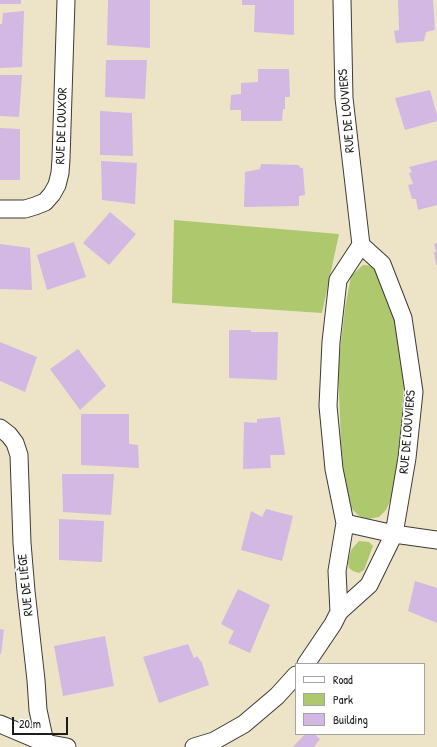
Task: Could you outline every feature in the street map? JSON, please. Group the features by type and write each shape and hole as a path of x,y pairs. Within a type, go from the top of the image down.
{"street":[{"name":"RUE DE LOUXOR","path":"0,209 25,209 44,202 52,194 57,185 61,159 66,0"},
{"name":"RUE DE LOUVIERS","path":"338,612 338,571 345,523 334,469 328,406 331,342 338,280 361,245 344,98 342,0"},
{"name":"RUE DE LOUVIERS","path":"307,663 338,612 369,585 394,534 407,458 414,392 403,318 382,264 361,245"},
{"name":"RUE DE LIÈGE","path":"0,428 9,435 15,443 19,455 22,543 26,591 38,710 46,745"},
{"path":"345,523 394,534 437,540"},
{"path":"194,747 216,744 256,715 278,696 295,676"},
{"path":"0,724 46,745 67,747"}],"green space":[{"path":"174,220 339,234 322,313 172,303"},
{"path":"363,265 374,266 392,311 398,335 404,384 398,471 392,497 386,510 379,517 368,519 359,516 351,508 345,485 341,443 338,369 345,308 351,276"},
{"path":"359,541 369,542 373,546 364,570 359,573 349,568 348,562 351,550"}],"building":[{"path":"0,0 21,0 21,4 0,4"},
{"path":"108,0 150,0 150,48 107,45"},
{"path":"242,0 294,0 294,35 254,32 255,5 242,5"},
{"path":"398,0 433,0 435,30 426,32 424,41 396,43 394,31 399,30"},
{"path":"24,11 22,67 0,68 0,24 2,24 3,13"},
{"path":"106,60 147,60 145,99 105,97"},
{"path":"258,69 289,69 290,97 285,97 285,109 283,109 282,121 241,121 241,110 230,110 231,95 241,94 241,83 258,82"},
{"path":"0,75 22,75 19,117 0,116"},
{"path":"430,90 437,115 437,121 405,130 395,98"},
{"path":"100,111 132,113 133,156 100,155"},
{"path":"0,128 20,129 20,180 0,180"},
{"path":"437,160 437,205 418,210 416,199 412,199 408,185 413,184 409,173 412,172 409,167"},
{"path":"101,161 137,163 135,204 102,200"},
{"path":"261,164 299,165 300,168 303,168 305,195 299,196 299,206 244,207 245,172 260,169"},
{"path":"110,212 136,234 109,265 83,243"},
{"path":"74,242 86,277 47,290 37,255"},
{"path":"437,243 436,265 434,252 436,252 434,244"},
{"path":"0,244 30,248 32,290 0,289"},
{"path":"229,330 278,332 277,380 229,378"},
{"path":"0,342 37,357 25,392 0,381"},
{"path":"78,349 106,386 80,410 50,369"},
{"path":"81,414 129,414 129,444 138,445 139,468 81,465"},
{"path":"280,417 285,455 270,455 271,468 243,469 244,422 257,423 257,419"},
{"path":"62,474 114,474 111,515 63,512"},
{"path":"266,509 293,516 282,561 241,550 251,511 262,517"},
{"path":"59,519 104,521 102,562 59,560"},
{"path":"415,581 437,588 437,623 408,611"},
{"path":"238,589 270,605 250,653 228,643 234,631 221,624"},
{"path":"0,629 4,630 1,654 0,654"},
{"path":"105,636 114,686 63,696 54,646"},
{"path":"188,644 194,658 197,656 202,663 209,685 159,703 143,657"},
{"path":"304,735 315,735 320,739 314,747 293,747"}]}
